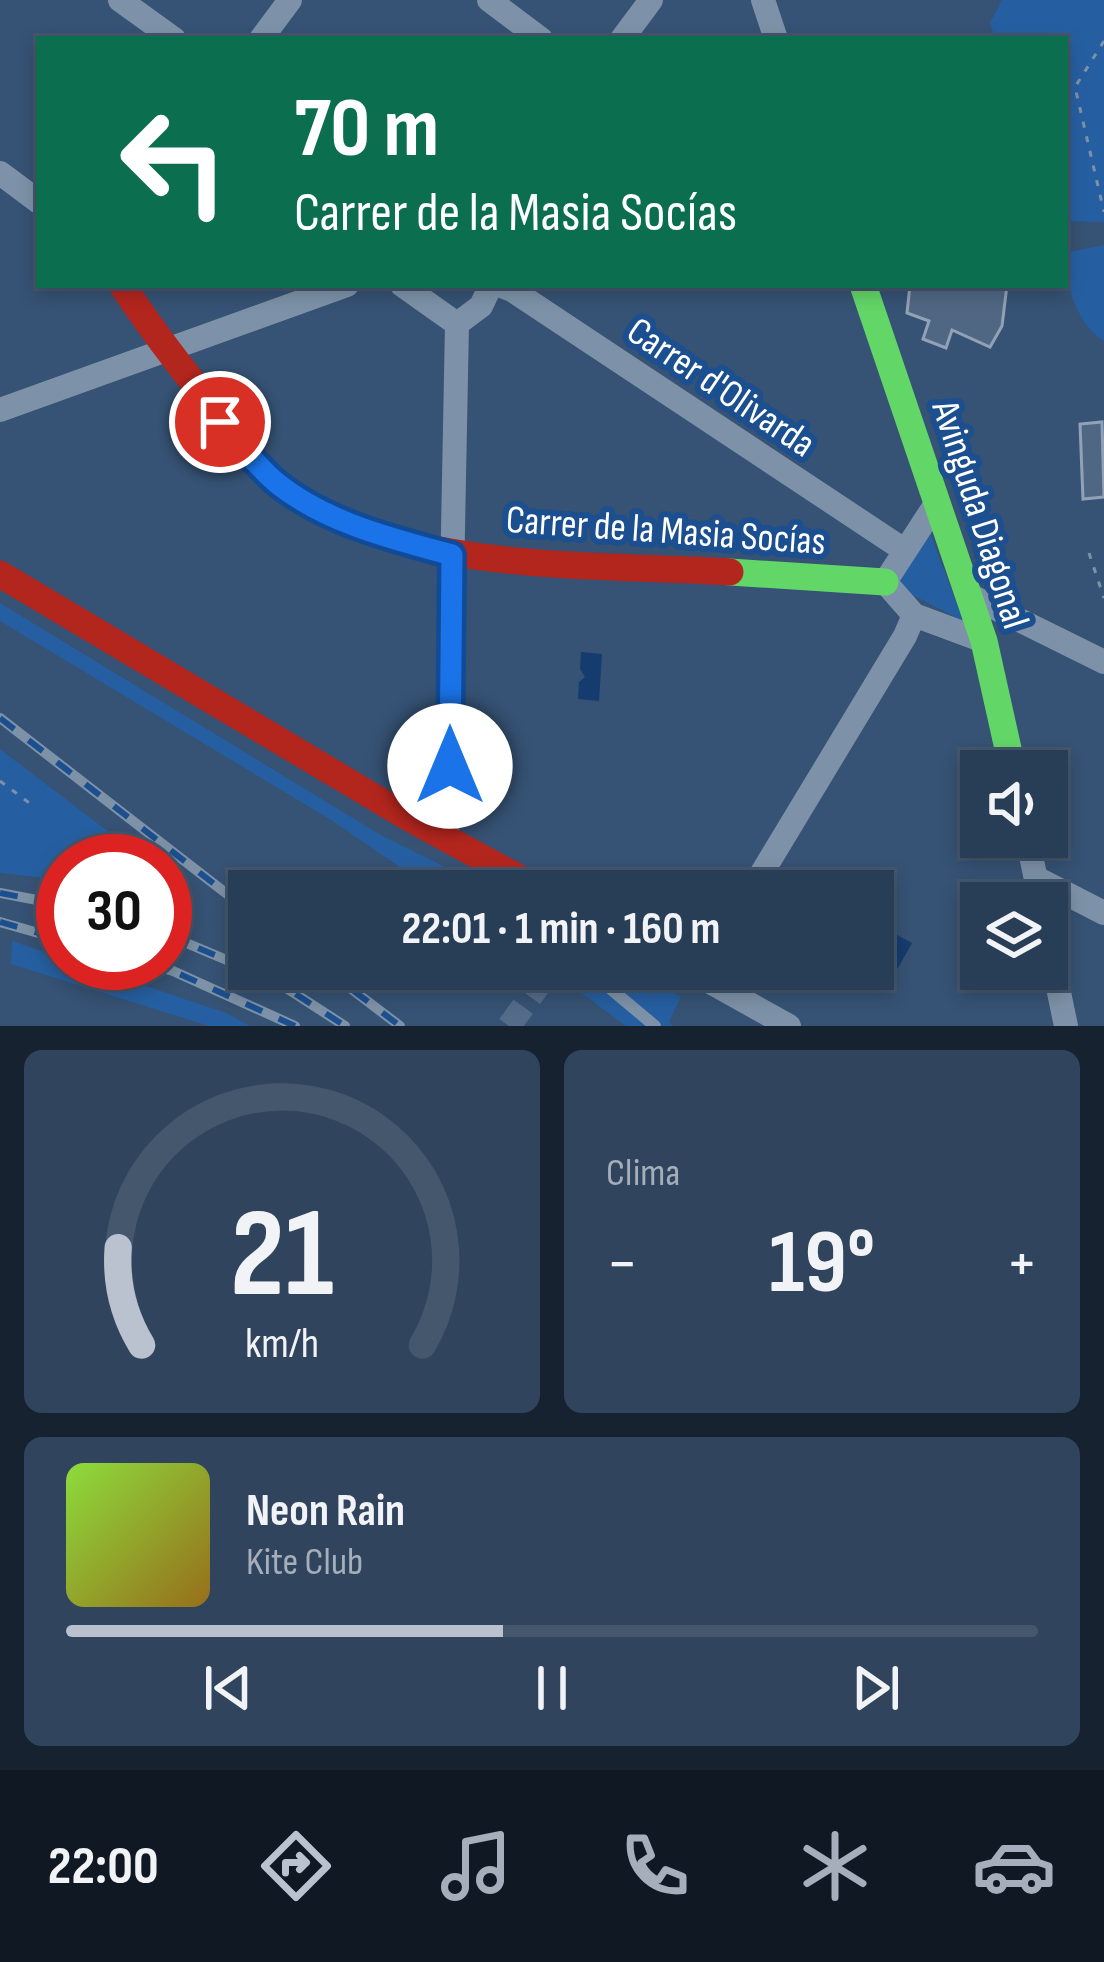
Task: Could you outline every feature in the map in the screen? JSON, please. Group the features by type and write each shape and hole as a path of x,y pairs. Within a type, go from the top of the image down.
{"street":[{"path":"120,0 170,36"},
{"path":"263,36 290,0"},
{"path":"489,0 537,36"},
{"path":"624,36 651,0"},
{"path":"763,0 775,36"},
{"path":"0,173 36,200"},
{"name":"Carrer de la Masia Socías","path":"124,288 220,422 277,483 333,516 386,537 452,555 885,582"},
{"path":"0,410 339,288"},
{"path":"406,288 457,325"},
{"path":"457,325 482,306 493,288"},
{"name":"Carrer d'Olivarda","path":"505,288 904,550"},
{"name":"Avinguda Diagonal","path":"863,288 984,641 1008,750"},
{"path":"447,838 457,325"},
{"path":"937,502 885,582 914,615 984,641"},
{"path":"0,574 505,870"},
{"path":"969,595 1104,662"},
{"path":"764,870 914,615"},
{"path":"1068,901 1104,913"},
{"path":"728,990 789,1026"},
{"path":"1058,990 1066,1026"}],"lane":[{"path":"615,990 655,1026"}],"path":[{"path":"1104,40 1075,87 1104,212"},
{"path":"1089,554 1104,598"},
{"path":"0,781 32,805"}],"shaded area":[{"path":"1002,0 1104,0 1104,222 1068,221 1068,36 994,36 990,23"},
{"path":"1104,245 1104,341 1087,325 1070,290 1069,252"},
{"path":"929,530 963,621 899,588 899,575"},
{"path":"0,603 379,834 451,870 404,870 331,820 0,621"},
{"path":"581,652 602,654 599,701 578,699 579,682 585,677 580,669"},
{"path":"0,749 111,834 36,834 36,877 0,873"},
{"path":"894,933 912,943 898,968 894,966"},
{"path":"12,941 36,949 36,972 11,964"},
{"path":"94,990 158,990 250,1026 209,1026"},
{"path":"577,990 670,990 681,997 669,1022 673,1026 626,1026"}],"building":[{"path":"910,288 1007,288 1002,326 990,347 952,330 946,348 923,339 929,321 907,313"},
{"path":"1102,422 1104,497 1083,499 1080,424"}],"tunnel":[{"path":"509,1026 535,990"}],"railway":[{"path":"0,718 228,895"},
{"path":"0,893 36,900"},
{"path":"0,922 36,932"},
{"path":"192,945 274,980 345,1026"},
{"path":"192,980 295,1026"},
{"path":"353,990 400,1026"}],"traffic: fast":[{"path":"864,288 984,641 1008,750"},
{"path":"730,572 885,582"}],"traffic: jam":[{"path":"124,288 263,469 280,485 329,514 382,535 496,559 730,572"},
{"path":"0,574 504,870"}],"route":[{"path":"220,422 277,483 333,516 452,555 450,766"}]}
